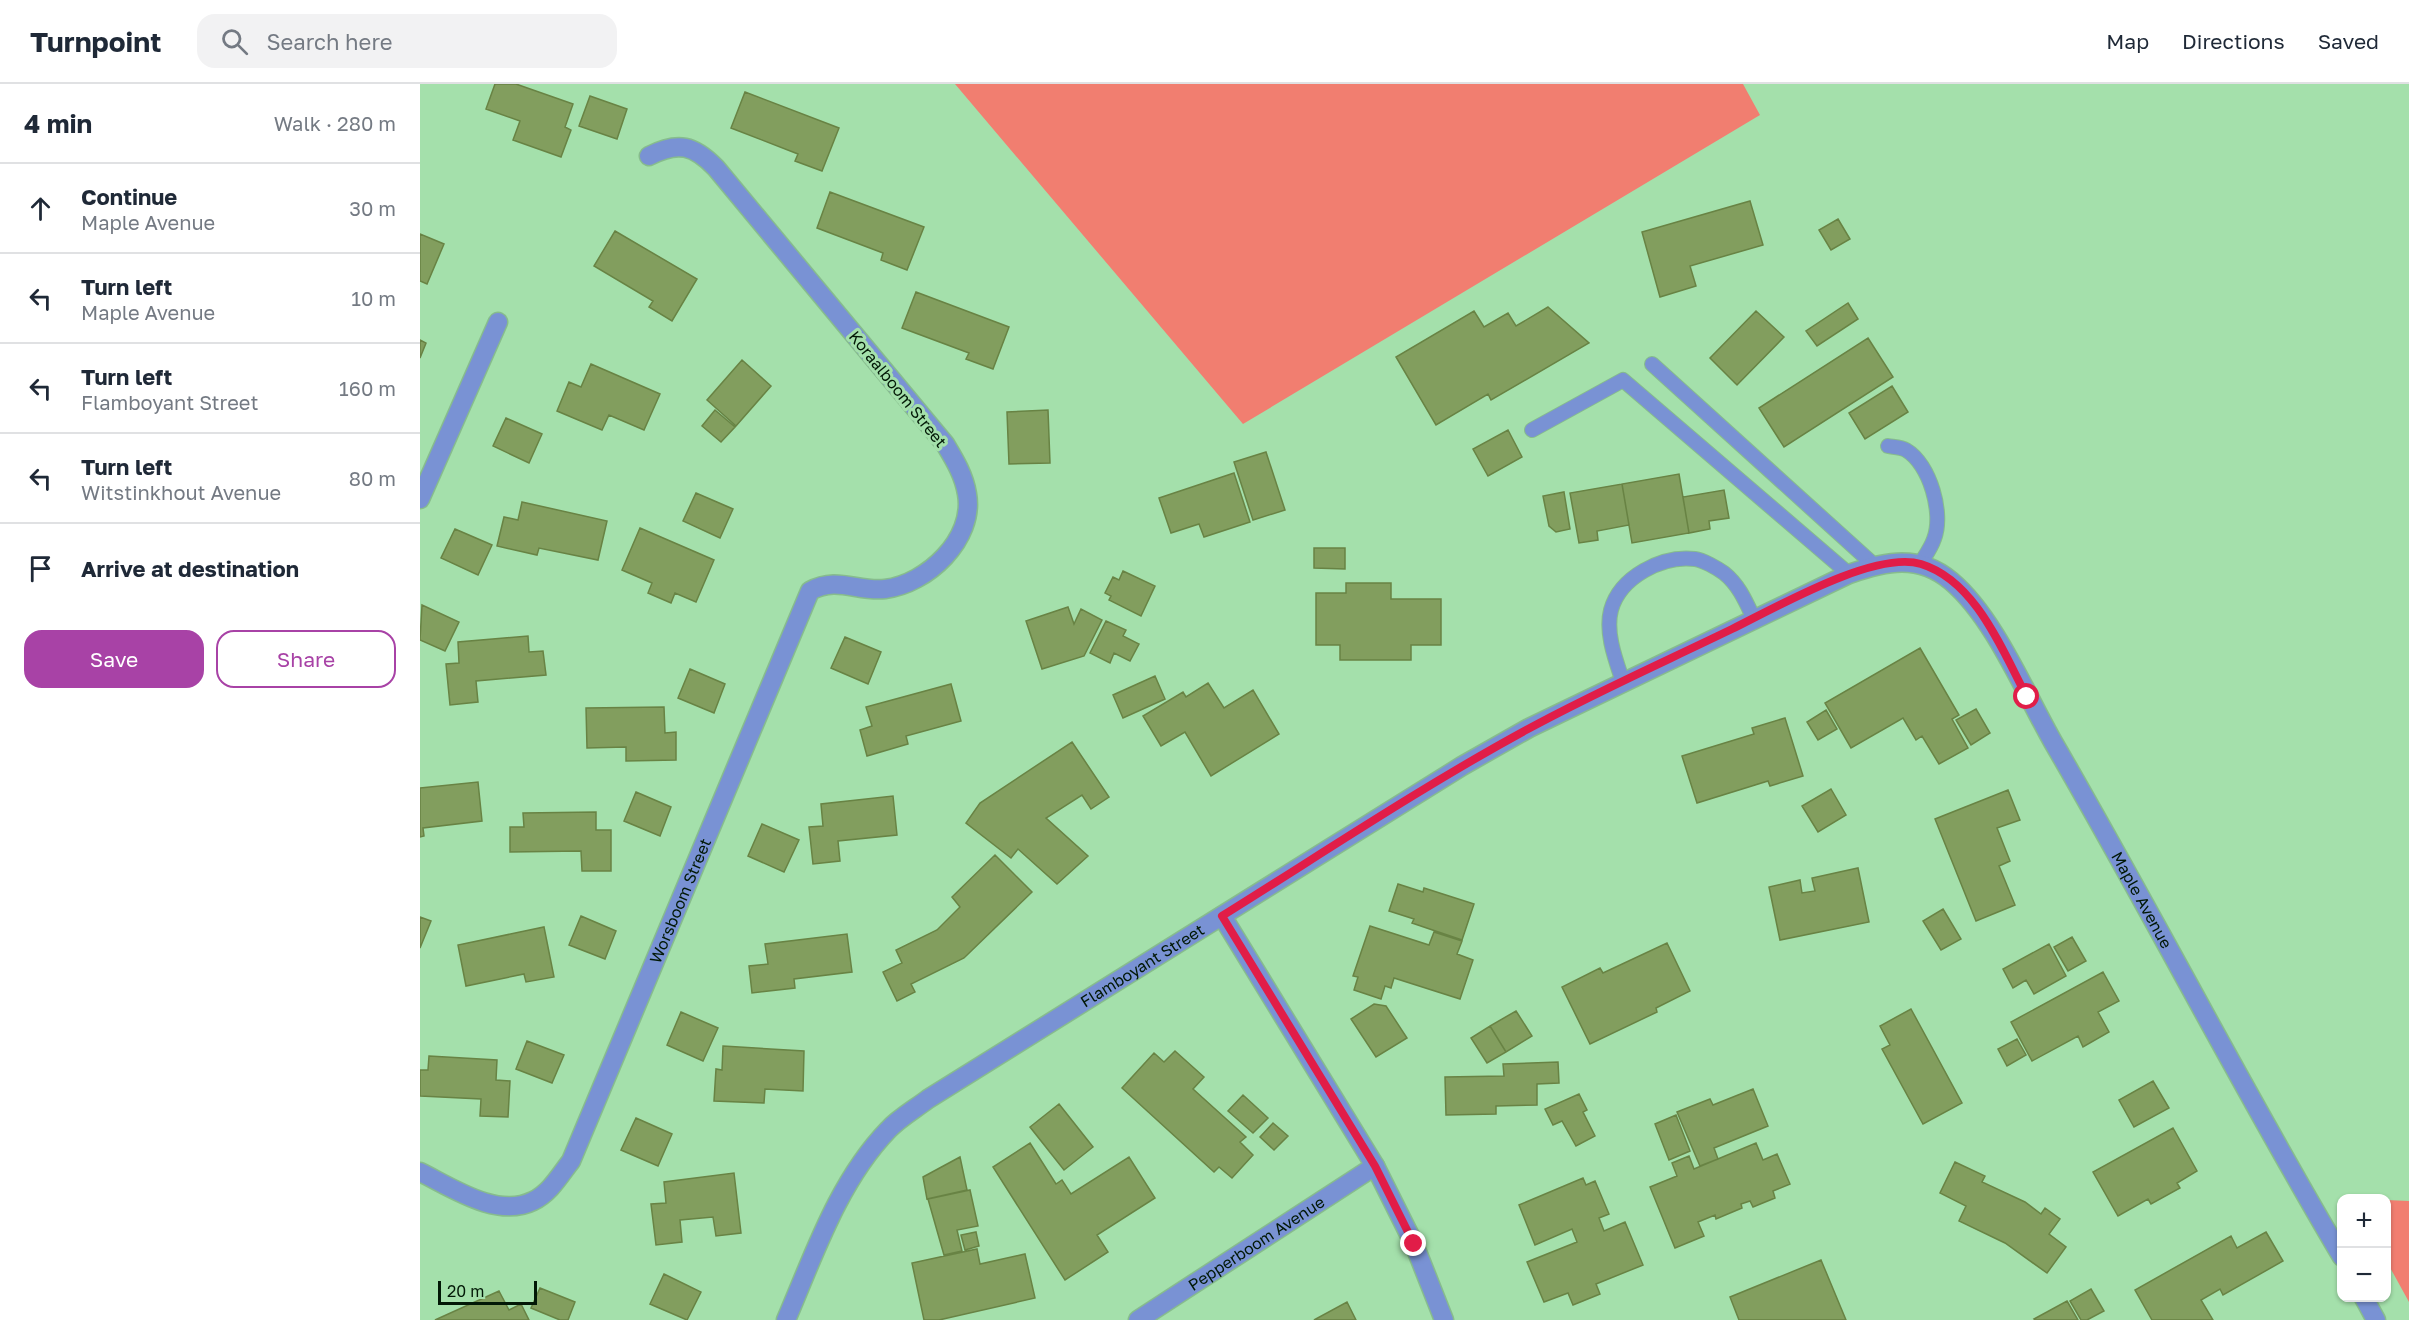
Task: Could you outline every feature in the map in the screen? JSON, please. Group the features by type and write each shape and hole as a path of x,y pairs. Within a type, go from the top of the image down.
{"street":[{"name":"Koraalboom Street","path":"648,156 677,147 693,149 703,154 945,444 958,465 967,494 968,508 963,526 937,566 913,582 885,589 823,584 810,591 801,609"},
{"path":"420,499 498,322"},
{"name":"Flamboyant Street","path":"786,1320 836,1207 859,1165 889,1129 928,1099 1462,766 1529,728 1850,574 1874,565 1903,561 1920,564"},
{"name":"Maple Avenue","path":"1920,564 1950,580 1976,606 2105,833 2291,1171 2337,1249"},
{"name":"Worsboom Street","path":"420,1172 475,1199 502,1207 532,1202 551,1188 571,1161 801,609"},
{"path":"1222,916 1375,1166 1414,1244 1444,1320"},
{"name":"Pepperboom Avenue","path":"1138,1320 1375,1166"},
{"path":"2366,1302 2376,1320"}],"lane":[{"path":"1652,364 1874,565"},
{"path":"1532,430 1623,380 1850,574"},
{"path":"1888,446 1905,449 1920,462 1930,486 1937,519 1935,538 1920,564"},
{"path":"1623,682 1610,629 1611,609 1625,587 1640,572 1666,561 1696,559 1724,573 1742,592 1754,619"}],"shaded area":[{"path":"955,84 1743,84 1760,115 1243,424"},
{"path":"2391,1200 2409,1201 2409,1302 2391,1269"}],"building":[{"path":"495,84 516,84 573,104 565,127 571,130 561,157 513,140 520,121 486,109"},
{"path":"745,92 839,128 822,171 795,161 798,154 731,128"},
{"path":"590,96 627,109 617,139 579,126"},
{"path":"830,192 924,227 907,270 881,260 883,253 817,228"},
{"path":"1750,201 1763,245 1690,266 1696,286 1660,297 1642,232"},
{"path":"1838,219 1850,239 1831,250 1819,230"},
{"path":"615,231 697,279 672,321 649,307 653,301 594,266"},
{"path":"420,234 444,244 427,284 420,281"},
{"path":"916,292 1009,327 993,369 966,359 969,353 902,328"},
{"path":"1848,303 1858,319 1817,346 1806,331"},
{"path":"1548,307 1589,343 1491,400 1488,394 1436,425 1396,357 1474,311 1484,327 1508,313 1516,326"},
{"path":"1756,311 1784,337 1737,385 1710,358"},
{"path":"1868,338 1893,377 1784,447 1759,408"},
{"path":"420,340 426,343 420,358"},
{"path":"742,360 771,386 736,426 707,400"},
{"path":"591,364 660,394 644,430 609,415 602,430 557,411 569,382 581,387"},
{"path":"1892,386 1908,412 1865,439 1849,413"},
{"path":"715,410 735,427 721,442 702,426"},
{"path":"1048,410 1050,463 1009,464 1007,412"},
{"path":"506,418 542,434 529,463 493,446"},
{"path":"1508,430 1522,457 1488,476 1473,449"},
{"path":"1266,452 1285,510 1253,520 1234,462"},
{"path":"1234,473 1250,522 1204,537 1199,524 1171,533 1159,498"},
{"path":"1679,474 1689,533 1632,543 1622,484"},
{"path":"1622,484 1629,525 1597,531 1598,540 1579,543 1570,493"},
{"path":"1724,490 1729,518 1709,521 1710,529 1689,533 1683,497"},
{"path":"1564,492 1570,529 1556,532 1549,526 1543,496"},
{"path":"696,493 733,509 720,538 683,521"},
{"path":"522,502 607,521 598,560 539,548 537,555 497,546 504,517 518,520"},
{"path":"640,528 714,560 696,602 675,593 671,603 648,593 652,583 622,570"},
{"path":"455,529 492,545 478,575 441,558"},
{"path":"1314,548 1345,548 1345,569 1314,568"},
{"path":"1123,571 1155,586 1141,616 1109,600 1111,596 1105,593 1113,577 1119,580"},
{"path":"1346,583 1391,583 1391,599 1441,599 1441,645 1411,645 1411,660 1340,660 1340,645 1316,645 1316,593 1346,593"},
{"path":"422,605 459,622 445,651 420,640"},
{"path":"1068,607 1074,624 1081,609 1102,620 1084,656 1042,669 1026,621"},
{"path":"1106,621 1126,630 1123,636 1139,644 1130,661 1114,653 1110,663 1090,653"},
{"path":"528,636 529,652 543,651 546,675 476,681 478,702 450,705 446,664 459,663 458,642"},
{"path":"845,637 881,652 868,684 831,668"},
{"path":"1920,648 1959,715 1952,719 1968,748 1939,764 1922,736 1916,740 1903,718 1851,748 1825,703"},
{"path":"690,669 725,684 714,713 678,698"},
{"path":"1155,676 1165,699 1123,718 1113,695"},
{"path":"1208,683 1224,708 1253,690 1279,734 1211,776 1185,732 1161,746 1143,716 1183,692 1186,697"},
{"path":"951,684 961,721 906,736 908,744 867,756 860,730 872,726 866,707"},
{"path":"664,707 665,733 676,732 676,760 626,761 626,747 587,748 586,708"},
{"path":"1976,709 1990,733 1971,745 1956,720"},
{"path":"1826,710 1837,729 1818,740 1807,722"},
{"path":"1785,718 1803,776 1770,786 1768,781 1697,803 1682,756 1754,734 1752,728"},
{"path":"1072,742 1109,797 1091,809 1082,795 1046,818 1088,856 1057,884 1018,849 1011,858 966,823 980,803"},
{"path":"478,782 482,821 423,828 424,836 420,837 420,788"},
{"path":"1831,789 1846,815 1818,832 1802,806"},
{"path":"2008,790 2020,820 1997,828 2010,861 1999,866 2015,905 1976,921 1935,819"},
{"path":"636,792 671,807 660,836 624,821"},
{"path":"893,796 897,835 838,841 840,861 813,864 809,827 823,826 821,804"},
{"path":"596,812 596,830 611,830 611,871 582,871 581,851 510,852 510,827 524,827 523,813"},
{"path":"762,824 799,840 784,872 748,856"},
{"path":"995,855 1032,892 964,958 911,984 915,992 897,1001 883,972 902,963 896,950 937,930 960,907 952,897"},
{"path":"1858,868 1869,922 1780,940 1769,887 1800,880 1802,893 1815,891 1812,878"},
{"path":"1398,884 1423,892 1424,888 1474,904 1462,940 1412,923 1414,919 1389,911"},
{"path":"1943,909 1961,939 1941,950 1923,921"},
{"path":"581,916 616,931 605,959 569,945"},
{"path":"420,917 431,921 420,948"},
{"path":"1370,926 1429,945 1434,932 1462,941 1457,954 1473,960 1460,999 1394,978 1391,988 1385,986 1381,999 1354,990 1358,977 1353,976"},
{"path":"544,927 554,977 526,982 524,974 466,986 458,945"},
{"path":"847,934 852,972 794,979 795,988 752,993 749,966 768,964 765,944"},
{"path":"2072,937 2086,961 2068,971 2054,947"},
{"path":"1667,943 1690,991 1656,1008 1657,1012 1590,1044 1562,987 1600,968 1603,973"},
{"path":"2049,944 2066,976 2034,994 2026,980 2013,988 2003,969"},
{"path":"2103,972 2119,1001 2098,1012 2109,1032 2083,1047 2078,1036 2032,1061 2011,1022"},
{"path":"1374,1004 1386,1006 1407,1038 1376,1057 1351,1019"},
{"path":"1911,1009 1962,1103 1923,1124 1882,1049 1890,1045 1880,1026"},
{"path":"1516,1011 1532,1036 1506,1052 1490,1026"},
{"path":"681,1012 718,1028 703,1061 667,1045"},
{"path":"1490,1026 1506,1052 1487,1063 1471,1038"},
{"path":"2017,1039 2026,1055 2007,1066 1998,1049"},
{"path":"527,1041 564,1055 552,1083 516,1069"},
{"path":"723,1046 804,1051 803,1091 765,1089 764,1103 714,1101 716,1069 722,1070"},
{"path":"1175,1051 1204,1077 1193,1089 1246,1137 1240,1142 1253,1155 1232,1178 1219,1167 1214,1172 1122,1088 1154,1053 1164,1062"},
{"path":"429,1056 497,1060 496,1080 510,1081 508,1117 480,1116 481,1099 420,1096 420,1070 428,1070"},
{"path":"1558,1062 1559,1083 1537,1084 1537,1105 1496,1106 1496,1114 1446,1115 1445,1077 1504,1076 1503,1064"},
{"path":"2153,1081 2169,1108 2134,1127 2119,1100"},
{"path":"1753,1089 1768,1126 1714,1148 1718,1159 1700,1166 1677,1112 1710,1099 1713,1105"},
{"path":"1579,1094 1587,1110 1583,1112 1595,1136 1576,1146 1562,1121 1553,1125 1545,1109"},
{"path":"1243,1095 1268,1118 1253,1133 1228,1111"},
{"path":"1059,1104 1093,1147 1064,1170 1030,1127"},
{"path":"1676,1115 1690,1151 1669,1160 1655,1124"},
{"path":"636,1118 672,1134 658,1166 621,1150"},
{"path":"1273,1123 1288,1136 1274,1150 1260,1137"},
{"path":"2173,1128 2197,1171 2177,1183 2180,1188 2151,1204 2148,1199 2118,1216 2093,1172"},
{"path":"1030,1143 1056,1184 1062,1180 1071,1194 1129,1157 1155,1198 1097,1235 1108,1252 1065,1280 993,1167"},
{"path":"1756,1143 1763,1160 1777,1154 1790,1184 1773,1191 1775,1198 1753,1207 1750,1201 1741,1204 1742,1208 1716,1219 1715,1215 1698,1222 1704,1236 1675,1248 1650,1187 1677,1176 1672,1163 1689,1156 1694,1169"},
{"path":"960,1157 967,1190 927,1199 923,1177"},
{"path":"1955,1162 1985,1176 1982,1182 2025,1202 2041,1214 2045,1208 2060,1219 2049,1234 2066,1247 2047,1273 2005,1243 1959,1221 1966,1206 1940,1193"},
{"path":"734,1173 741,1233 716,1236 713,1217 680,1220 682,1242 656,1245 651,1204 666,1203 664,1182"},
{"path":"1583,1178 1586,1185 1595,1181 1609,1214 1599,1218 1604,1231 1625,1222 1643,1265 1596,1284 1600,1294 1573,1305 1568,1293 1544,1302 1527,1262 1577,1242 1572,1229 1535,1245 1519,1205"},
{"path":"970,1190 978,1226 957,1230 962,1251 944,1255 928,1199"},
{"path":"976,1232 979,1246 965,1250 961,1235"},
{"path":"2266,1232 2283,1261 2223,1295 2220,1289 2201,1300 2213,1320 2152,1320 2135,1290 2231,1236 2237,1248"},
{"path":"977,1249 980,1264 1025,1254 1035,1298 939,1320 924,1320 912,1263"},
{"path":"1821,1260 1846,1320 1739,1320 1730,1297"},
{"path":"664,1274 701,1292 687,1320 650,1304"},
{"path":"540,1288 575,1302 568,1320 560,1320 531,1308"},
{"path":"2091,1289 2104,1311 2087,1320 2081,1320 2070,1301"},
{"path":"499,1291 509,1310 521,1304 529,1320 435,1320"},
{"path":"2067,1301 2078,1320 2034,1319"},
{"path":"1347,1302 1356,1320 1314,1320"}],"route":[{"path":"1414,1244 1375,1166 1222,916 1462,766 1529,728 1754,619 1874,565 1903,561 1920,564 1950,580 1976,606 2027,697"}]}
